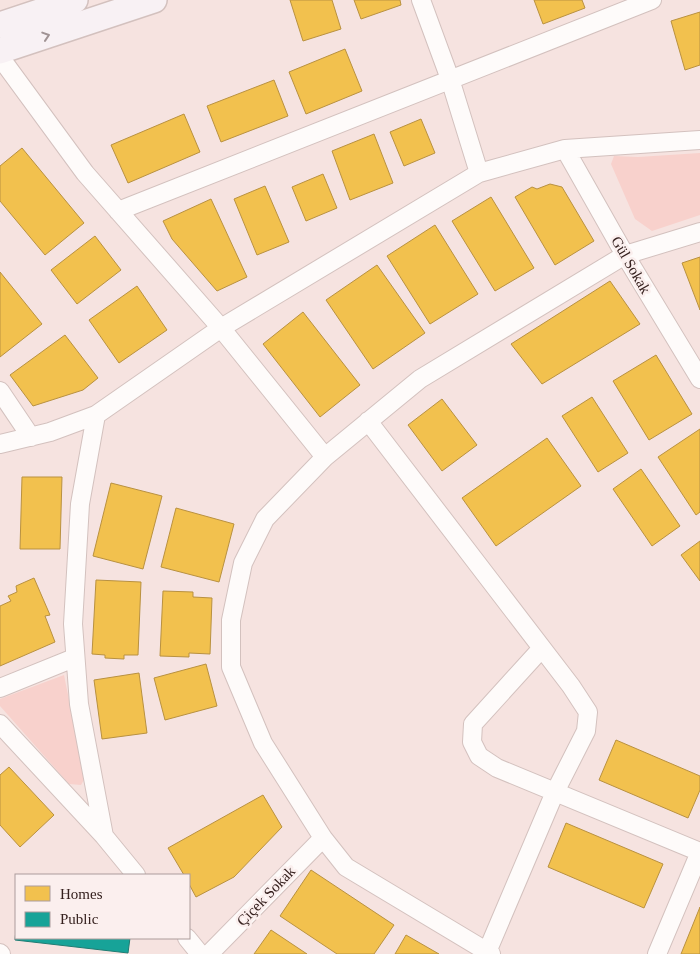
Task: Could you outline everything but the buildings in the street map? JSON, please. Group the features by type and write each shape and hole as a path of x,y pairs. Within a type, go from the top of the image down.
{"main road":[{"path":"0,25 75,0"},
{"path":"0,51 154,0"}],"street":[{"path":"421,0 450,79 478,173"},
{"path":"118,210 652,0"},
{"path":"0,57 85,174 220,328 325,457"},
{"path":"0,444 72,425 96,415 220,328 478,173 565,149 700,140"},
{"name":"Gül Sokak","path":"565,149 625,255 700,379"},
{"path":"368,421 542,648 588,712 586,731 555,792 489,953 346,867 323,838 263,744 232,667 231,620 243,563 265,519 325,457 368,421 420,379 625,255 700,232"},
{"path":"0,391 32,437"},
{"path":"96,415 80,504 73,624 74,658 79,704 92,783 104,836"},
{"path":"542,648 473,724 472,742 479,756 497,768 700,852 657,954"},
{"path":"0,688 74,658"},
{"path":"0,724 8,744 104,836 135,874"},
{"name":"Çiçek Sokak","path":"209,954 323,838"},
{"path":"188,939 200,954"}],"shaded area":[{"path":"700,153 700,215 652,231 635,219 611,164 614,156 638,157"},
{"path":"64,675 85,778 81,785 69,784 0,706 0,699"}]}
